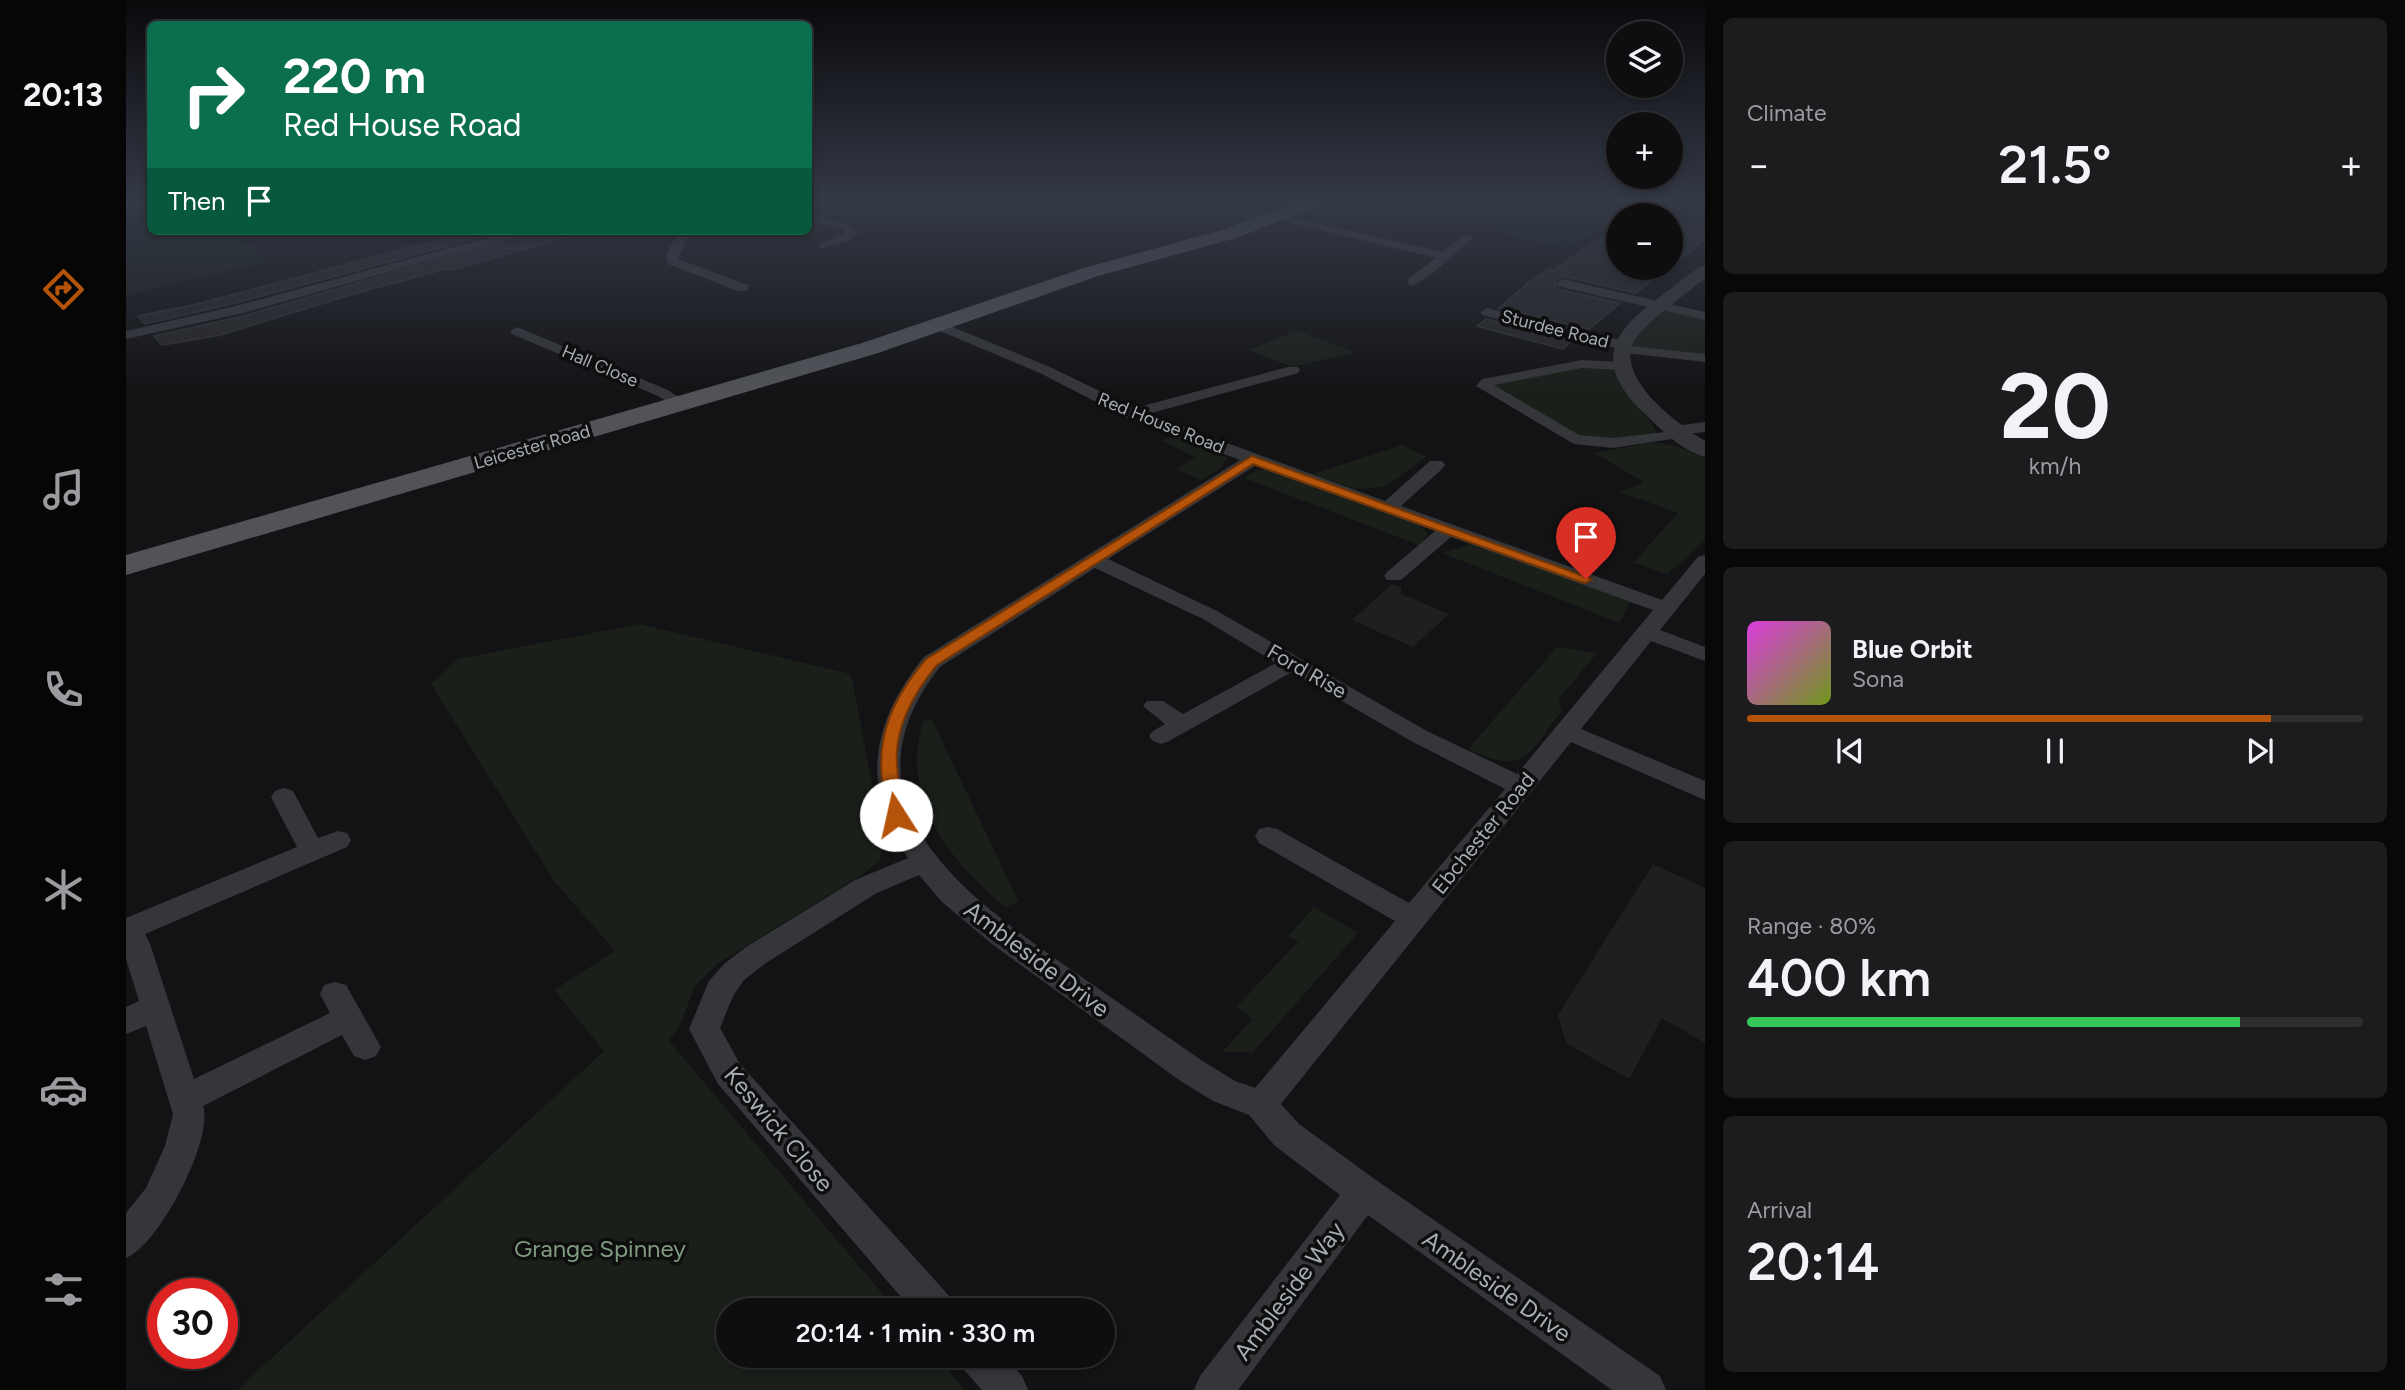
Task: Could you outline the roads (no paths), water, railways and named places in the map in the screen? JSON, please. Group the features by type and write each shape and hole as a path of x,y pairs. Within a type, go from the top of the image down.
{"main road":[{"name":"Leicester Road","path":"126,565 681,404 937,325 1121,264"}],"street":[{"path":"126,335 238,310 406,264"},
{"path":"677,264 743,288"},
{"path":"1401,270 1419,279 1438,264"},
{"name":"Sturdee Road","path":"1705,270 1625,340 1622,353 1629,383 1675,432 1705,450"},
{"path":"1562,284 1705,317"},
{"name":"Sturdee Road","path":"1487,312 1622,353"},
{"name":"Red House Road","path":"937,325 1045,370 1131,414 1665,608"},
{"name":"Hall Close","path":"517,331 681,404"},
{"path":"1622,353 1705,358"},
{"name":"Sturdee Road","path":"1622,353 1582,365 1506,377 1487,382 1484,386 1574,439 1589,444 1606,445 1675,432"},
{"path":"1131,414 1293,370"},
{"path":"1675,432 1705,427"},
{"name":"Ambleside Drive","path":"1252,460 932,662 903,703 894,722 888,764 896,815 923,863 952,895 990,928 1190,1070 1224,1091 1261,1105 1287,1135 1646,1390"},
{"path":"1388,508 1436,465"},
{"path":"1394,576 1449,529"},
{"name":"Ford Rise","path":"1092,559 1200,610 1419,736 1520,786"},
{"name":"Ebchester Road","path":"1261,1105 1705,561"},
{"path":"1645,632 1705,654"},
{"path":"1155,706 1172,730 1292,663"},
{"path":"1566,731 1705,791"},
{"path":"284,797 312,851"},
{"path":"1268,836 1413,918"},
{"path":"126,1241 158,1200 182,1146 189,1114 140,1015 136,944 126,930 338,840"},
{"name":"Keswick Close","path":"923,863 865,887 756,955 734,972 720,990 704,1029 729,1074 927,1298"},
{"path":"184,1100 342,1006 365,1047"},
{"name":"Ambleside Way","path":"1214,1390 1364,1192"},
{"path":"989,1368 1008,1390"}],"park label":[{"name":"Grange Spinney","path":"600,1248"}]}
